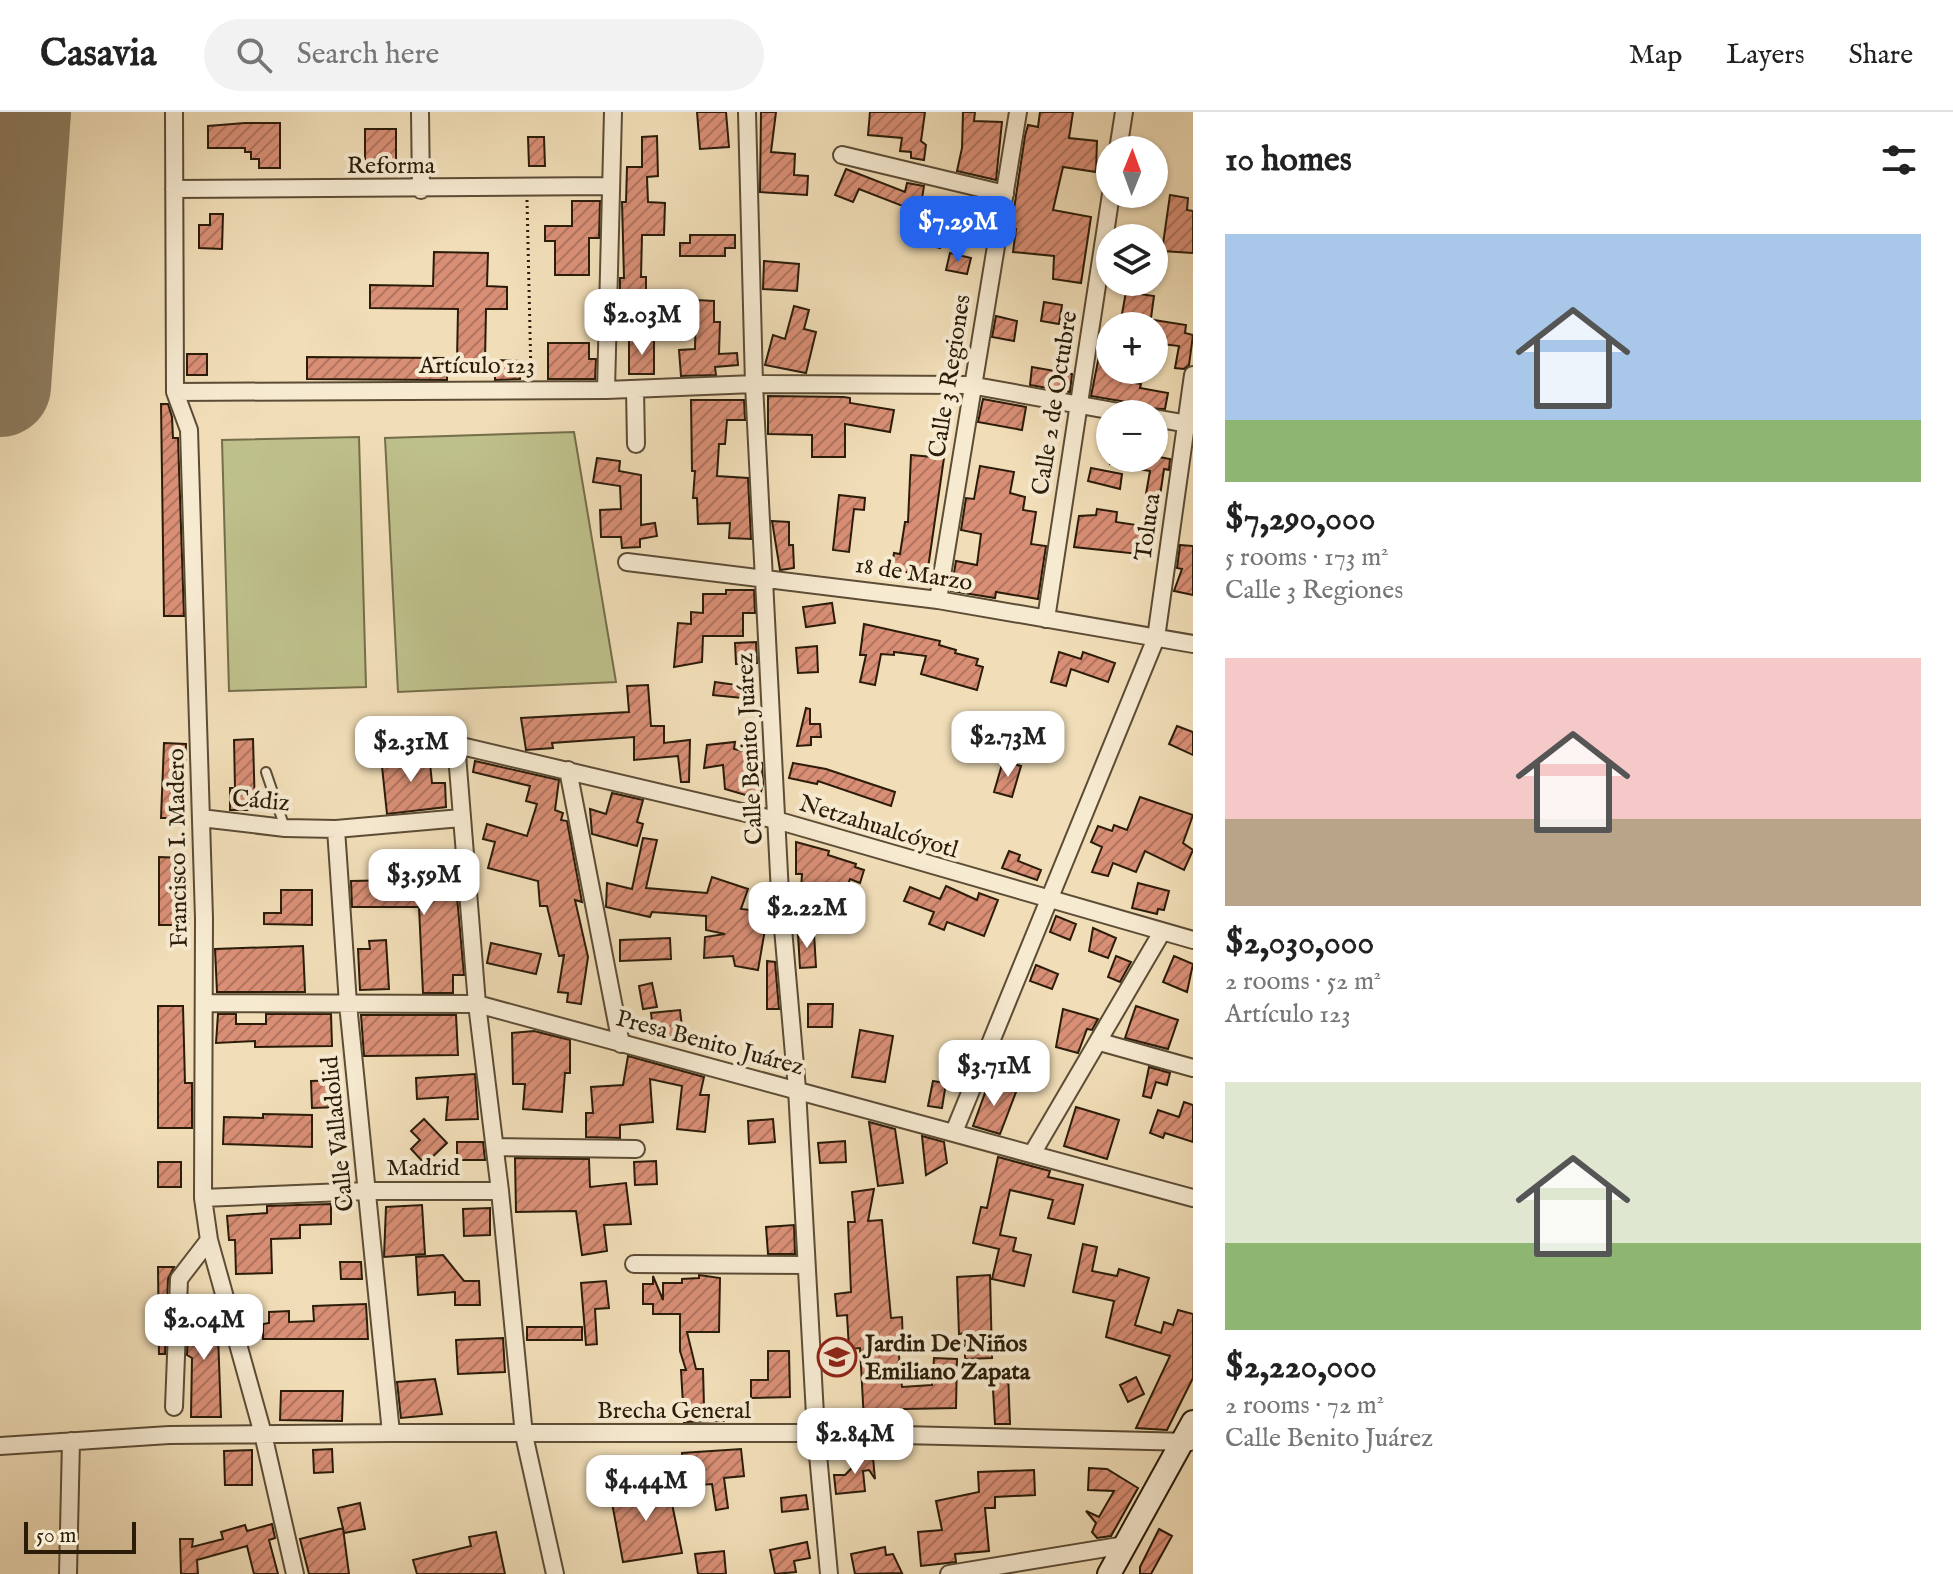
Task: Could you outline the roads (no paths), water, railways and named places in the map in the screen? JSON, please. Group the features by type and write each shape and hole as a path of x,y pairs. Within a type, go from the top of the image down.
{"main road":[{"path":"1109,1574 1190,1436"}],"street":[{"name":"Francisco I. Madero","path":"174,112 175,392 189,430 201,818 203,1198 209,1240 263,1434 295,1574"},
{"path":"420,112 421,190"},
{"path":"606,390 613,112"},
{"name":"Calle Benito Juárez","path":"747,112 754,384 776,820 797,1089 816,1433 829,1574"},
{"name":"Calle 3 Regiones","path":"938,600 970,385 1018,112"},
{"path":"1120,136 1124,112"},
{"path":"842,155 1005,194"},
{"name":"Reforma","path":"174,189 421,190 609,186"},
{"name":"Calle 2 de Octubre","path":"1046,619 1076,406 1109,208"},
{"name":"Toluca","path":"954,1132 1156,638 1189,424 1193,375"},
{"name":"Artículo 123","path":"175,392 606,390 754,384 970,385 1096,409"},
{"path":"635,389 636,444"},
{"path":"1168,420 1189,424"},
{"name":"18 de Marzo","path":"627,562 765,576 938,600 1193,644"},
{"name":"Netzahualcóyotl","path":"461,818 456,738 568,770 776,820 1189,939"},
{"path":"568,770 621,1044"},
{"name":"Cádiz","path":"201,818 285,828 336,829 461,818"},
{"path":"461,818 477,1004 496,1147 524,1435 555,1574"},
{"name":"Calle Valladolid","path":"336,829 348,1004 391,1433"},
{"path":"1189,939 1193,922"},
{"path":"1032,1154 1162,932"},
{"name":"Presa Benito Juárez","path":"204,1003 477,1004 1193,1198"},
{"path":"1100,1042 1193,1068"},
{"path":"496,1147 636,1149"},
{"name":"Madrid","path":"203,1198 368,1191 500,1191"},
{"path":"174,1407 179,1279 209,1240"},
{"path":"634,1264 806,1265"},
{"name":"Brecha General","path":"0,1446 263,1434 1190,1436"},
{"path":"68,1574 71,1441"},
{"path":"949,1574 1125,1545"}],"lane":[{"path":"266,772 285,828"}],"place":[{"name":"Jardin De Niños Emiliano Zapata","path":"837,1357"}]}
